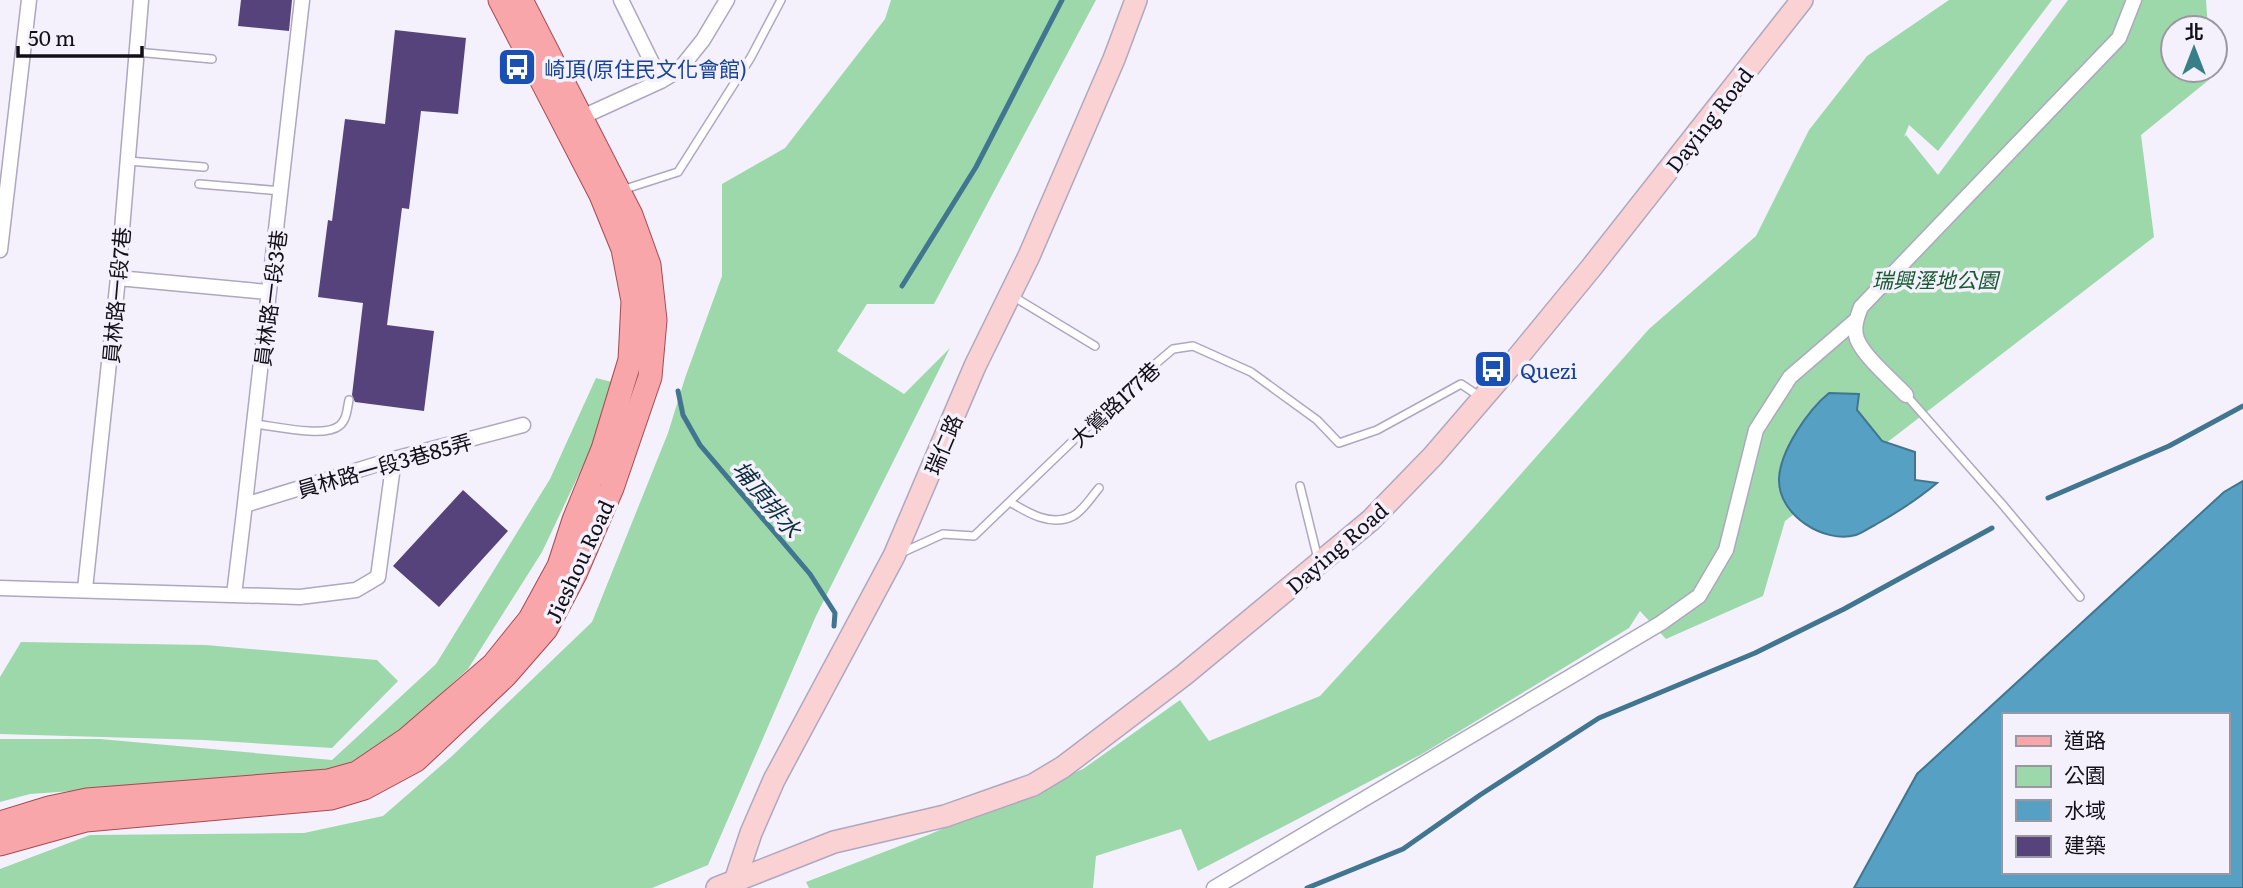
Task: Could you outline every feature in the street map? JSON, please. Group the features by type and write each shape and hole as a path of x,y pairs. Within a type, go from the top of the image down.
{"main road":[{"name":"Jieshou Road","path":"0,844 86,820 331,798 364,788 415,760 505,677 546,629 575,573 612,488 650,377 655,320 649,265 631,215 610,193 500,0"},
{"name":"Jieshou Road","path":"0,823 49,808 88,800 328,781 358,773 407,739 493,665 530,619 559,566 603,449 629,360 632,301 610,193 580,118 521,0"}],"street":[{"path":"0,250 29,0"},
{"name":"員林路一段7巷","path":"85,589 118,278 141,0"},
{"name":"員林路一段3巷","path":"234,595 302,0"},
{"path":"621,0 661,80"},
{"name":"瑞仁路","path":"726,884 774,780 894,556 975,366 1029,256 1114,59 1136,0"},
{"name":"Daying Road","path":"726,884 834,842 946,816 1033,785 1063,767 1184,675 1371,520 1433,456 1591,268 1802,0"},
{"path":"1214,888 1639,636 1699,596 1726,550 1756,430 1790,377 1855,321 1861,307 1870,297 2119,38 2134,0"},
{"path":"580,118 680,69 703,40 726,1"},
{"path":"118,278 268,292"},
{"path":"1855,321 1856,338 1865,351 1906,394"},
{"name":"員林路一段3巷85弄","path":"245,505 394,459 523,425"},
{"path":"0,588 300,597 356,590 378,577 394,459"}],"lane":[{"path":"610,193 678,172 751,57 780,0"},
{"path":"136,52 212,59"},
{"path":"126,160 204,167"},
{"path":"200,184 282,191"},
{"path":"1010,295 1095,346"},
{"name":"大鶯路177巷","path":"894,556 943,534 974,536 1172,349 1193,346 1251,372 1317,420 1339,443 1377,430 1461,384 1482,399"},
{"path":"1906,394 2080,597"},
{"path":"254,424 328,432 341,425 349,400"},
{"path":"1300,486 1319,563"},
{"path":"1010,502 1032,516 1055,520 1075,516 1099,488"}],"green space":[{"path":"891,0 1096,0 934,304 867,304 837,351 904,394 950,348 816,616 708,865 652,888 0,888 0,869 90,835 304,833 383,816 452,756 592,622 668,433 722,276 722,184 785,148 885,19"},
{"name":"瑞興溼地公園","path":"1949,0 2052,0 1938,151 1909,125 1904,137 1906,135 1938,175 2068,0 2206,0 2207,14 2159,14 2159,84 2204,84 2141,135 2154,237 1785,521 1763,596 1666,639 1640,611 1629,628 1422,754 1198,871 1181,829 1096,856 1093,888 809,888 806,882 928,835 1083,769 1180,700 1209,741 1320,696 1649,329 1756,236 1809,130 1867,56"},
{"path":"596,378 612,382 590,451 542,552 468,669 365,763 342,775 30,794 0,802 0,739 100,739 332,760 436,664 550,479"},
{"path":"21,642 206,645 377,660 398,681 332,748 204,740 0,734 0,677"}],"water":[{"path":"1829,393 1859,394 1857,410 1882,441 1915,452 1915,480 1937,483 1866,530 1843,537 1817,531 1794,515 1781,492 1779,479 1784,456 1790,444 1804,420"},
{"path":"2243,481 2243,888 1854,888 1917,774 2224,492"}],"building":[{"path":"241,0 292,0 289,31 238,26"},
{"path":"395,30 466,38 458,114 421,111 409,209 402,208 387,325 434,331 424,411 355,402 352,395 363,303 318,297 328,220 332,221 345,119 385,124"},
{"path":"463,490 508,531 439,607 393,566"}],"waterway":[{"path":"902,286 976,167 1062,0"},
{"name":"埔頂排水","path":"678,391 683,415 700,445 810,574 835,613 834,626"},
{"path":"2048,498 2169,446 2243,406"},
{"path":"1307,888 1403,849 1480,795 1599,718 1755,653 1844,609 1992,528"}],"place":[{"name":"崎頂(原住民文化會館)","path":"517,67"},
{"name":"Quezi","path":"1493,369"}]}
